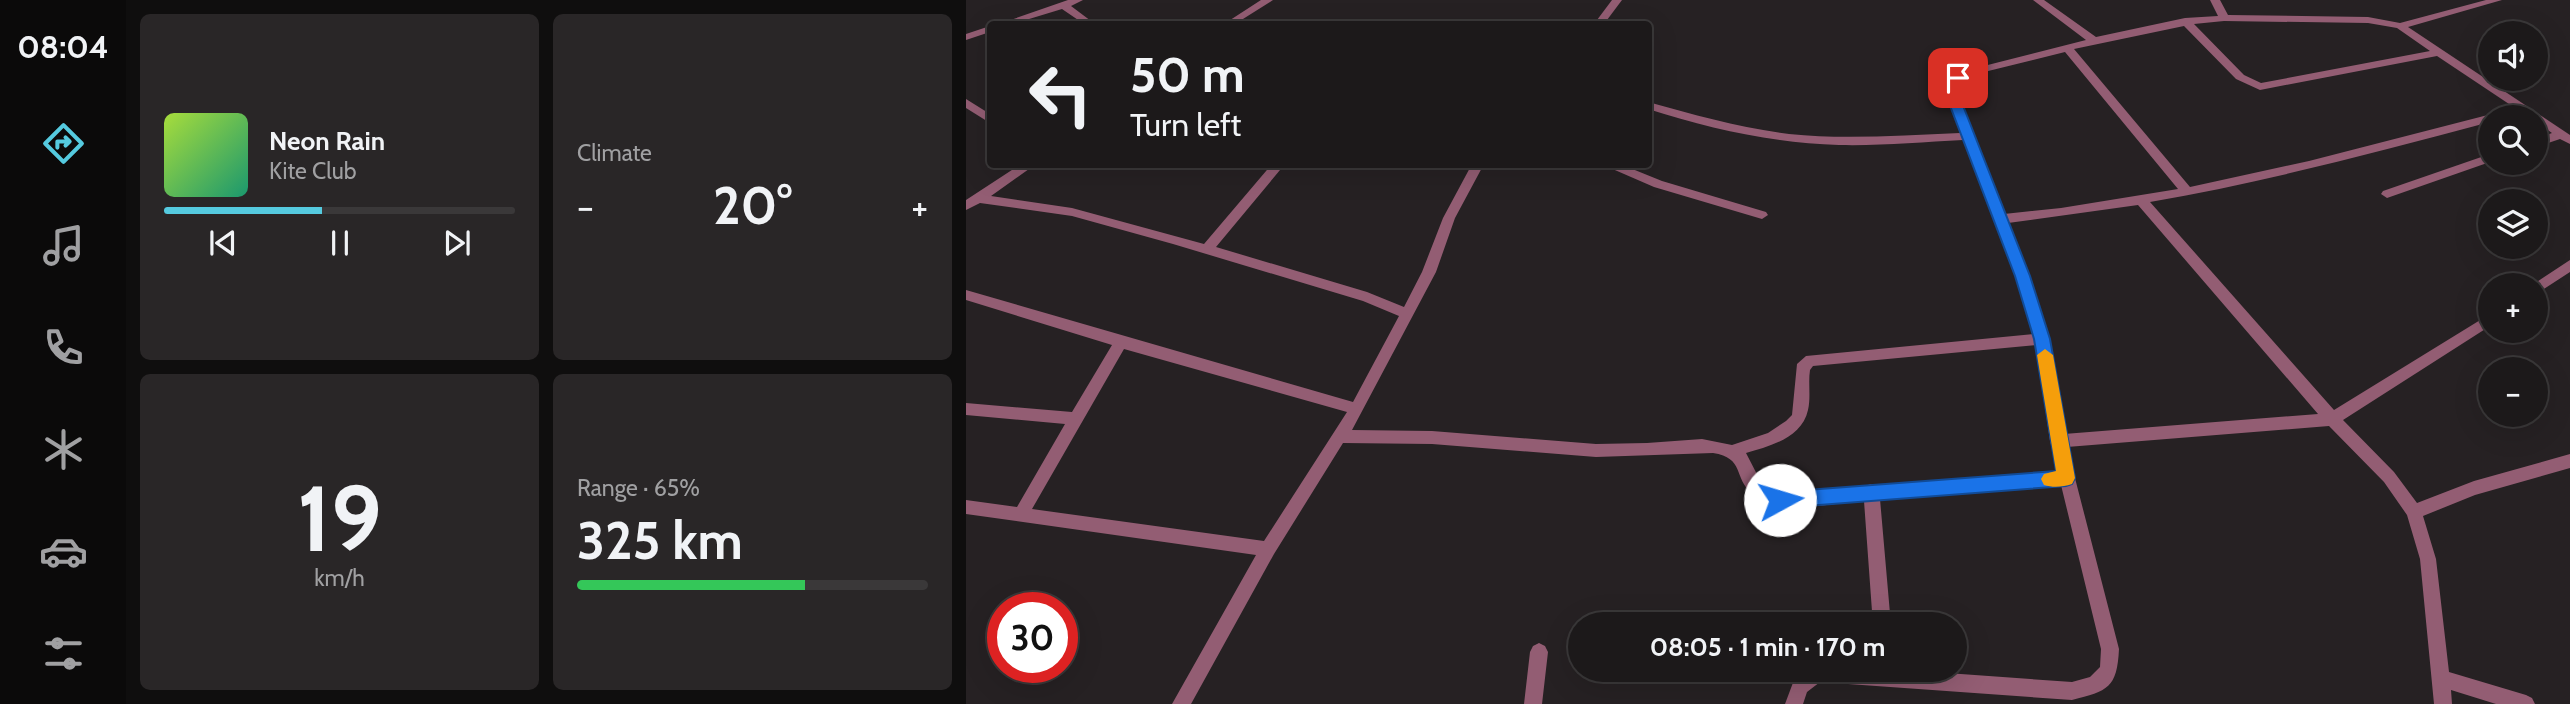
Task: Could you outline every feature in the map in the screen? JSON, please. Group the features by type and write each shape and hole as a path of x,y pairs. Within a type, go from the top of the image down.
{"street":[{"path":"1013,21 1078,0"},
{"path":"1234,21 1268,0"},
{"path":"1601,21 1617,0"},
{"path":"2038,0 2096,42"},
{"path":"2215,0 2224,18"},
{"path":"2400,26 2497,0"},
{"path":"1063,5 1086,21"},
{"path":"1967,681 2072,691 2095,685 2109,671 2110,649 2066,478 2042,339 2023,276 1967,136 1952,88 1958,78 2132,31 2185,21 2224,18 2368,20 2400,26 2519,105"},
{"path":"2185,21 2240,77 2260,87 2439,52"},
{"path":"966,37 987,30"},
{"path":"2068,49 2186,190"},
{"path":"1652,106 1727,129 1768,135 1839,141 1967,136"},
{"path":"969,109 987,118"},
{"path":"2000,219 2063,214 2186,190 2361,153 2478,122"},
{"path":"2548,125 2565,137"},
{"path":"2387,194 2478,162"},
{"path":"966,206 1024,168"},
{"path":"1207,249 1276,168"},
{"path":"1181,704 1268,549 1357,409 1429,272 1449,218 1476,168"},
{"path":"1617,168 1658,184 1762,215"},
{"path":"978,198 1072,212 1367,297 1406,314"},
{"path":"2140,199 2332,419 2389,477 2414,512 2428,559 2444,704"},
{"path":"2548,281 2570,265"},
{"path":"966,295 1357,409"},
{"path":"2058,441 2332,419 2478,327"},
{"path":"1732,451 1786,430 1796,423 1801,411 1801,374 1804,364 1811,360 2042,339"},
{"path":"1021,514 1122,342"},
{"path":"966,409 1075,419"},
{"path":"1338,437 1442,438 1532,448 1613,451 1710,446 1732,451 1743,461 1751,485 1763,495 1780,500 2066,478"},
{"path":"2414,512 2474,488 2570,461"},
{"path":"1871,491 1881,612"},
{"path":"966,507 1268,549"},
{"path":"1533,704 1539,652"},
{"path":"2440,678 2526,704"},
{"path":"1794,704 1800,686 1806,682"}],"slow traffic":[{"path":"2045,355 2066,478 2050,479"}],"route":[{"path":"1780,500 2066,478 2042,339 2023,276 1955,103 1952,88 1958,78"}]}
